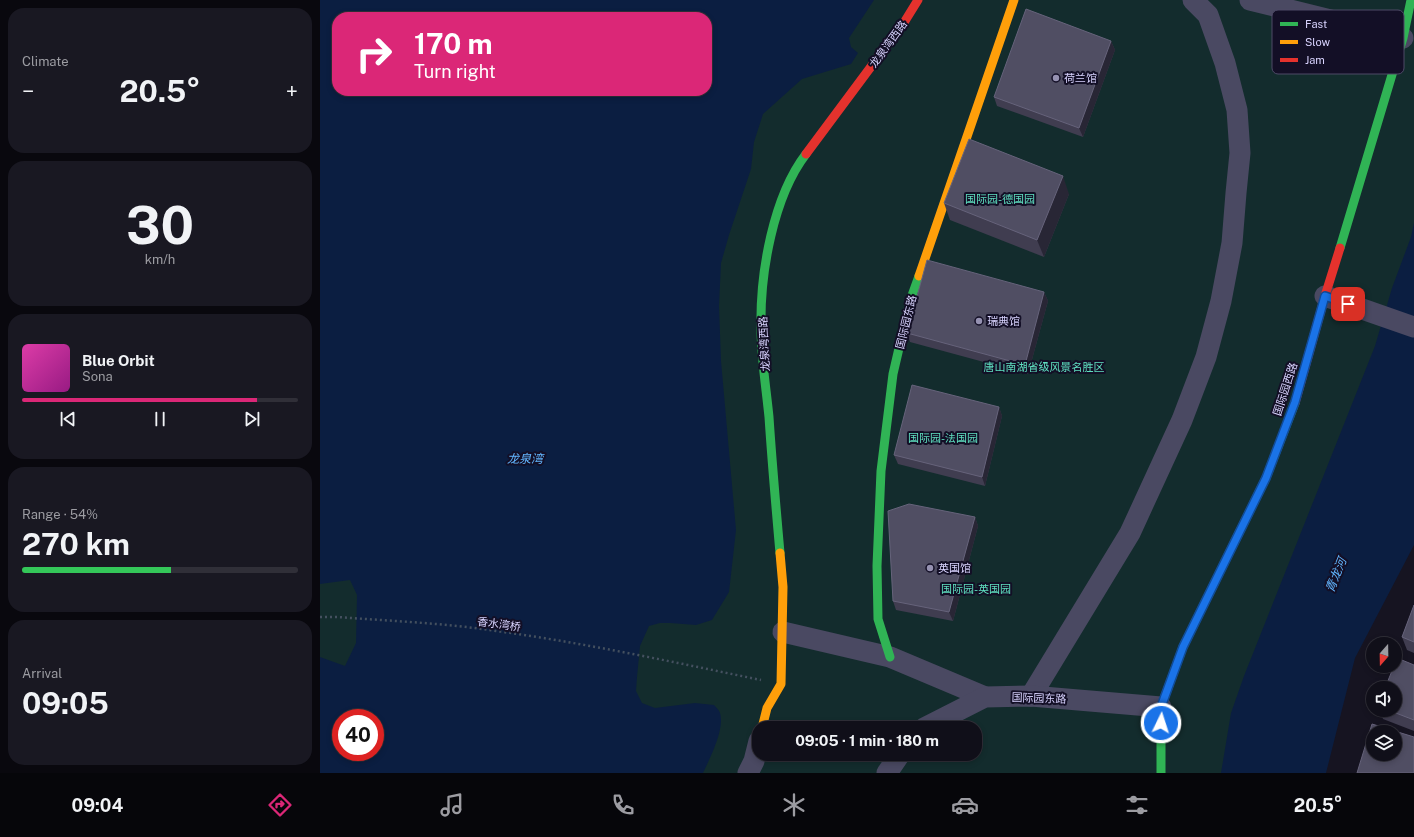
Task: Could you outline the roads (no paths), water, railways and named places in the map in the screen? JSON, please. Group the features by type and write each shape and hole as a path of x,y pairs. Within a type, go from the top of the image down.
{"street":[{"name":"龙泉湾西路","path":"764,721 767,708 781,684 783,632 783,587 761,328 762,286 773,228 786,188 798,164 905,21 918,0"},
{"name":"国际园东路","path":"890,657 878,619 877,566 881,471 893,374 910,301 1014,0"},
{"path":"1031,696 1130,533 1182,420 1206,357 1221,301 1232,243 1240,154 1237,110 1225,63 1208,15 1193,0"},
{"path":"1250,0 1290,10"},
{"name":"国际园西路","path":"1404,33 1411,0"},
{"name":"国际园西路","path":"1161,773 1161,707 1183,647 1266,478 1295,402 1325,296 1347,228 1392,74"},
{"path":"1325,296 1414,326"},
{"path":"783,632 890,657 985,697"},
{"name":"国际园东路","path":"938,721 985,697 1031,696 1161,707"},
{"path":"748,773 754,761"},
{"path":"887,773 895,761"}],"water":[{"name":"龙泉湾","path":"320,0 874,0 849,38 851,47 858,53 851,64 802,79 763,114 754,142 751,169 721,263 719,306 721,361 736,530 729,592 712,620 696,625 660,623 649,626 640,646 636,691 642,703 655,708 695,703 714,705 720,713 721,720 719,735 703,773 320,773 320,657 345,666 356,643 357,595 350,580 320,584"},
{"name":"青龙河","path":"1414,223 1414,545 1355,658 1326,773 1221,773 1231,713 1244,676 1375,346 1392,288 1411,237"}],"place":[{"name":"荷兰馆","path":"1056,78"},
{"name":"瑞典馆","path":"979,321"},
{"name":"英国馆","path":"930,568"}],"park label":[{"name":"国际园-德国园","path":"1000,199"},
{"name":"唐山南湖省级风景名胜区","path":"1044,367"},
{"name":"国际园-法国园","path":"943,438"},
{"name":"国际园-英国园","path":"976,589"}]}
